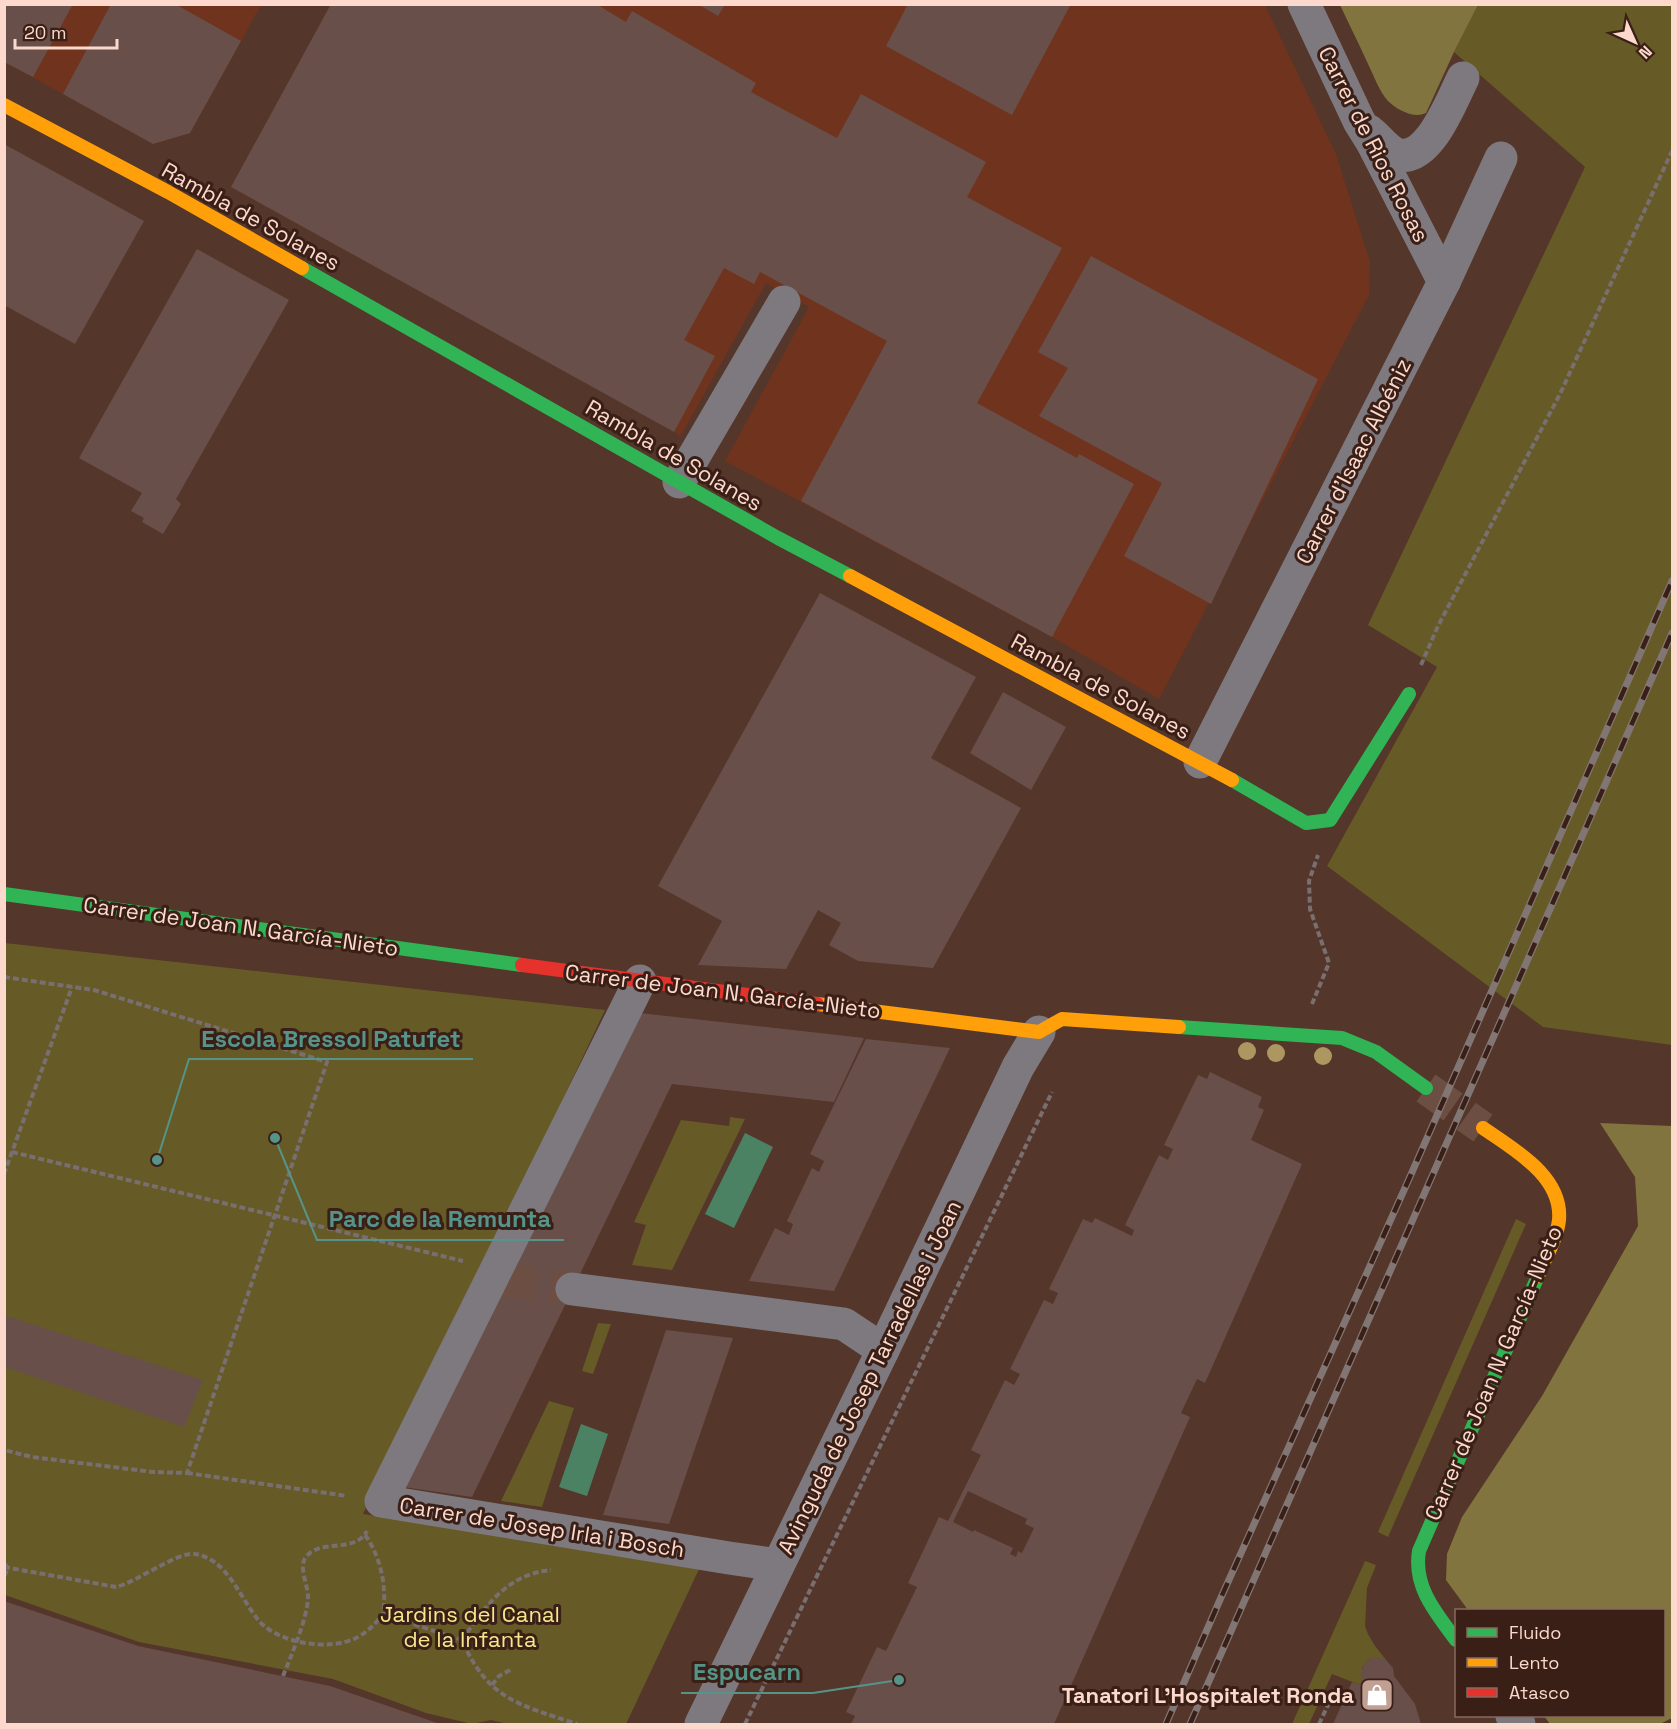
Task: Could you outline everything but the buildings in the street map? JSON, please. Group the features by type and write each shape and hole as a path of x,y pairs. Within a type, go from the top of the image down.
{"street":[{"name":"Carrer de Rios Rosas","path":"1304,4 1359,121 1444,282"},
{"path":"1359,121 1394,153 1409,155 1421,149 1435,132 1463,78"},
{"name":"Rambla de Solanes","path":"4,105 168,192 778,538 1200,762 1306,823 1330,820 1409,694"},
{"name":"Carrer d'Isaac Albéniz","path":"1200,762 1444,282 1501,158"},
{"path":"679,482 784,302"},
{"name":"Carrer de Joan N. García-Nieto","path":"4,894 640,981 1039,1032"},
{"name":"Carrer de Josep Irla i Bosch","path":"640,981 375,1513 778,1565"},
{"path":"1039,1032 1062,1019 1342,1038 1359,1043 1376,1052 1426,1088"},
{"name":"Avinguda de Josep Tarradellas i Joan","path":"701,1725 1018,1067 1039,1032"},
{"name":"Carrer de Joan N. García-Nieto","path":"1455,1639 1420,1584 1417,1569 1419,1551 1550,1248 1559,1218 1554,1191 1541,1171 1482,1128"},
{"path":"572,1289 844,1324 883,1350"}],"path":[{"path":"1409,694 1438,626 1560,394 1672,151"},
{"path":"1309,881 1310,909 1329,963 1311,1005"},
{"path":"4,976 94,990 327,1062 187,1473"},
{"path":"4,1174 72,987"},
{"path":"745,1725 1052,1092"},
{"path":"12,1152 274,1215 494,1273"},
{"path":"4,1450 32,1457 153,1472 187,1473 375,1513 365,1535 350,1543 314,1550 306,1556 303,1568 308,1598 283,1676"},
{"path":"4,1577 6,1566 116,1587 128,1584 178,1557 192,1553 206,1556 216,1562 261,1623 277,1633 296,1640 317,1645 337,1644 355,1639 370,1630 383,1614 386,1599 384,1584 372,1545 365,1535"},
{"path":"462,1640 478,1616 498,1593 537,1571 551,1570"},
{"path":"383,1614 462,1640 470,1659 483,1678 502,1694 522,1705 577,1725"},
{"path":"492,1685 499,1676 512,1669"},
{"path":"1319,1725 1337,1686"}],"shaded area":[{"path":"5,5 261,5 190,133 153,144 5,62"},
{"path":"331,5 1265,5 1336,154 1370,262 1369,295 1159,699 1052,637 725,461 809,307 766,283 680,437 674,431 231,187"},
{"path":"1340,5 1478,5 1426,113 1416,115 1406,113 1385,97"},
{"path":"1600,1123 1672,1126 1672,1718 1660,1724 1550,1724 1545,1717 1665,1717 1665,1609 1467,1609 1446,1580 1447,1554 1462,1517 1542,1396 1638,1226 1635,1177"},
{"path":"745,1133 773,1147 734,1228 705,1214"},
{"path":"581,1424 608,1434 587,1496 559,1487"}],"green space":[{"path":"1478,5 1672,5 1672,1045 1543,1027 1327,866 1437,667 1368,625 1585,167 1454,52"},
{"name":"Jardins del Canal de la Infanta","path":"5,943 605,1010 363,1514 701,1565 626,1724 508,1724 491,1720 472,1724 426,1713 333,1679 139,1642 5,1595"},
{"path":"730,1117 745,1119 672,1270 632,1265 646,1225 634,1222 681,1120 729,1126"},
{"path":"1516,1219 1526,1224 1388,1537 1378,1532"},
{"path":"598,1323 611,1324 593,1374 582,1371"},
{"path":"549,1401 574,1408 542,1507 501,1501"},
{"path":"1365,1561 1376,1565 1367,1588 1365,1626 1375,1646 1387,1661 1376,1658 1369,1660 1362,1668 1360,1685 1332,1674 1309,1724 1292,1724"}],"tunnel":[{"path":"1426,1088 1483,1128"},
{"path":"503,1279 572,1289"}],"railway":[{"path":"1166,1724 1672,581"},
{"path":"1190,1724 1672,633"}],"traffic: fast":[{"path":"302,268 778,538 850,576"},
{"path":"1232,780 1306,823 1330,820 1409,694"},
{"path":"4,894 522,965"},
{"path":"1179,1027 1342,1038 1376,1052 1426,1088"},
{"path":"1455,1639 1434,1609 1423,1588 1419,1576 1419,1551 1538,1276"}],"traffic: slow":[{"path":"4,105 168,192 302,268"},
{"path":"850,576 1232,780"},
{"path":"817,1004 1039,1032 1062,1019 1179,1027"},
{"path":"1483,1128 1534,1165 1553,1190 1558,1204 1558,1227 1538,1276"}],"traffic: jam":[{"path":"522,965 817,1004"}],"place":[{"name":"Parc de la Remunta","path":"275,1138"},
{"name":"Escola Bressol Patufet","path":"157,1160"},
{"name":"Espucarn","path":"899,1680"},
{"name":"Tanatori L'Hospitalet Ronda","path":"1377,1695"}]}
